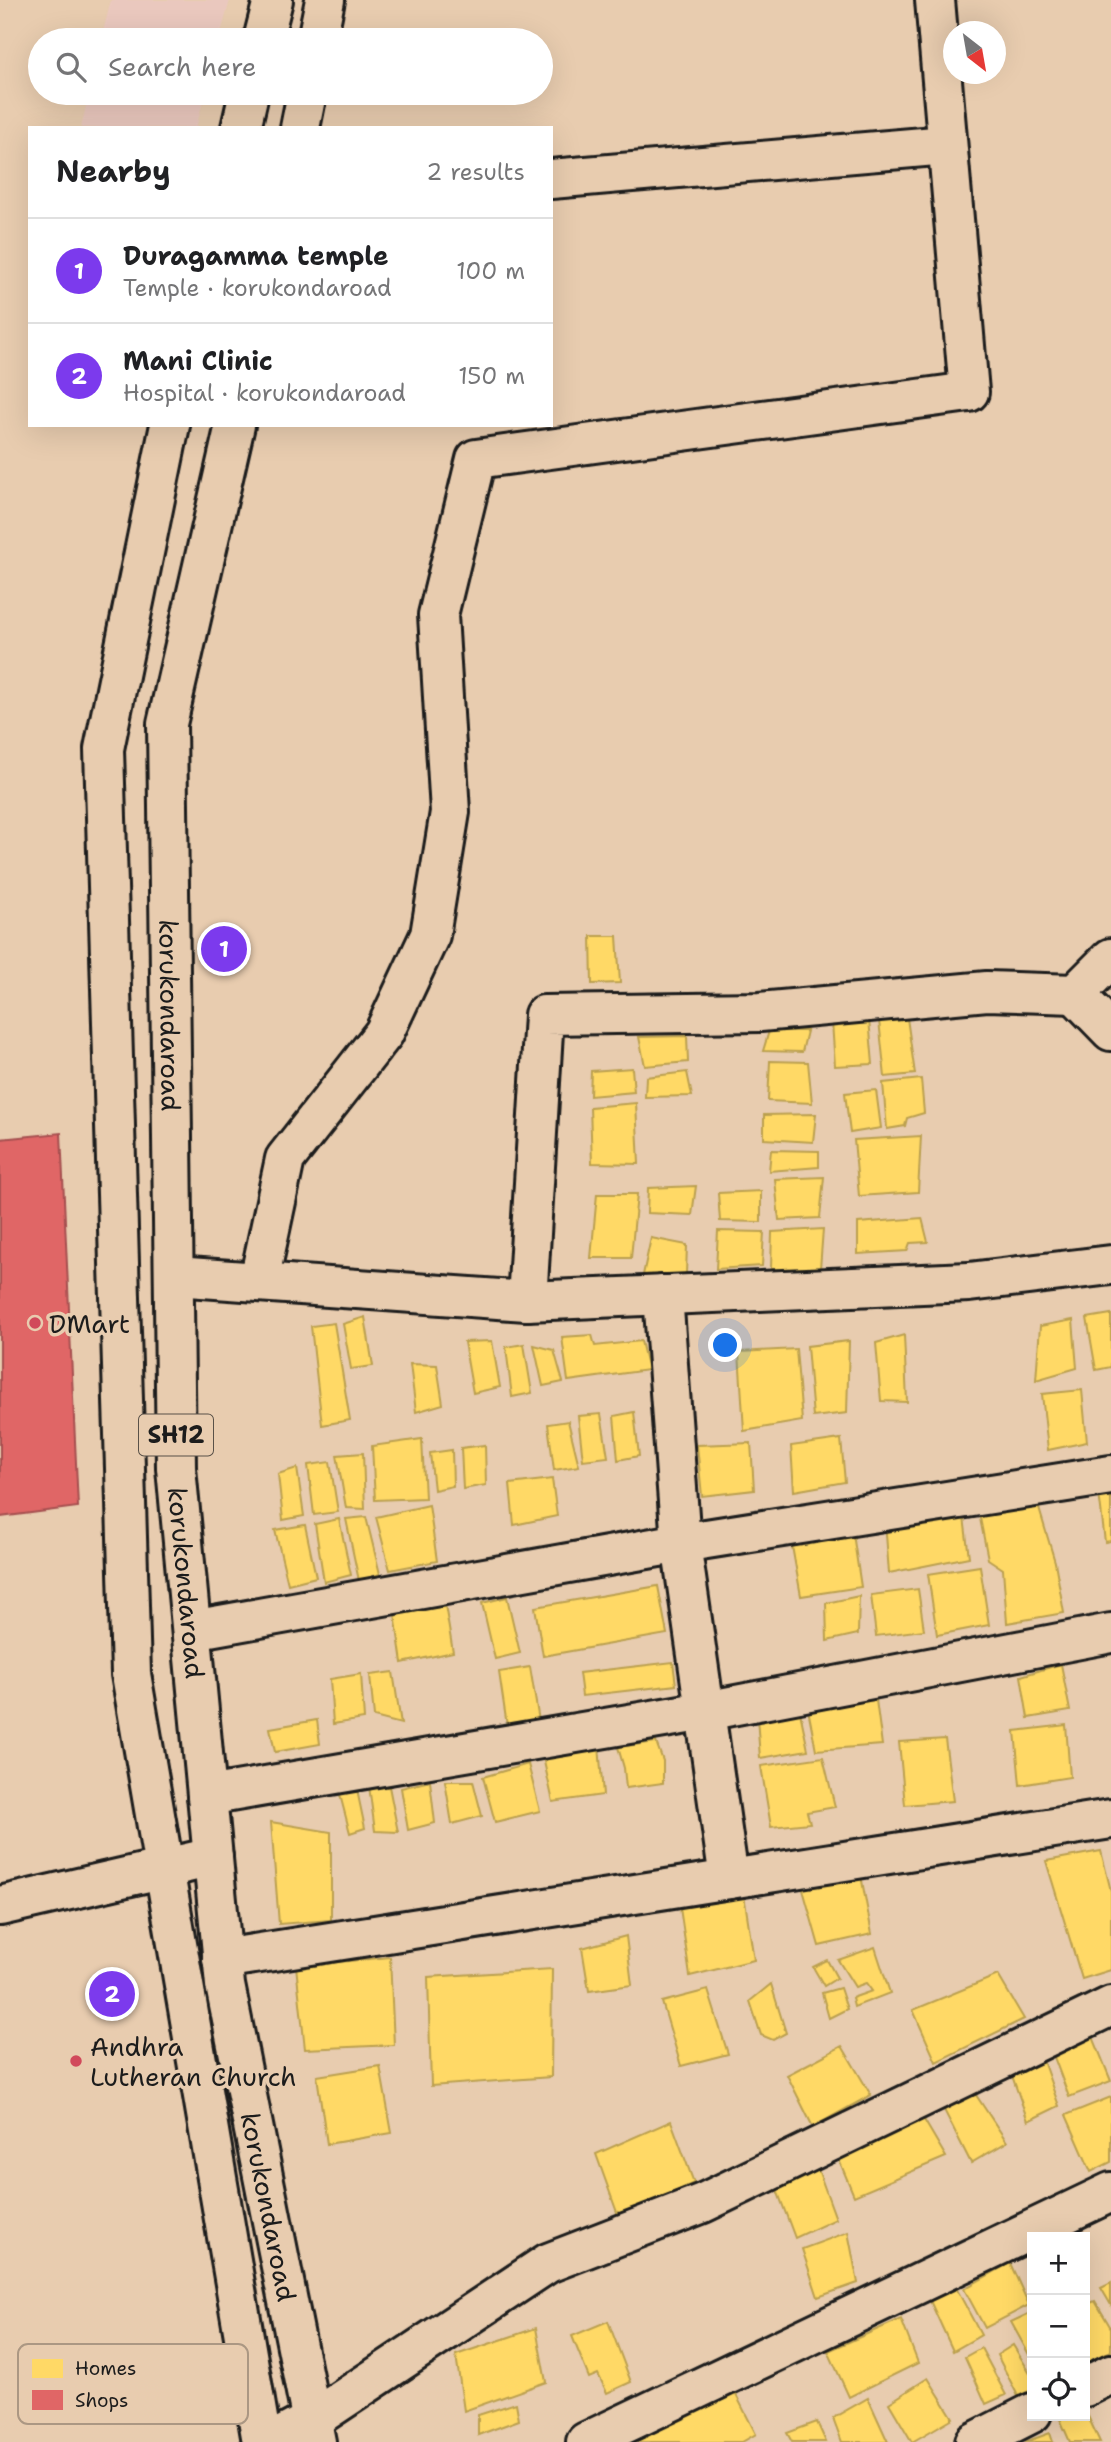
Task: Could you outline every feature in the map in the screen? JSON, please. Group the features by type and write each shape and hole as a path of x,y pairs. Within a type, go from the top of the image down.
{"street":[{"path":"265,28 273,0"},
{"path":"319,28 325,0"},
{"path":"259,1282 285,1159 384,1033 430,935 450,813 438,615 476,459 969,392 935,0"},
{"path":"241,126 246,105"},
{"path":"300,126 305,105"},
{"path":"553,179 947,145"},
{"name":"SH12","path":"170,427 104,749 131,1674 245,2344"},
{"name":"korukondaroad","path":"235,427 167,724 176,1468 225,1985 314,2431"},
{"path":"1075,994 1111,958"},
{"path":"527,1301 544,1015 760,1012 987,991 1075,994 1111,1031"},
{"path":"174,1276 527,1301 969,1282 1111,1265"},
{"path":"663,1295 681,1543 729,1879"},
{"path":"192,1630 681,1543 1111,1475"},
{"path":"207,1796 705,1711 1111,1633"},
{"path":"222,1959 1111,1819"},
{"path":"0,1906 213,1857"},
{"path":"271,2442 314,2431 548,2263 703,2203 1111,2006"},
{"path":"586,2442 1111,2192"},
{"name":"SH12","path":"248,2360 262,2442"},
{"path":"1090,2384 1111,2374"},
{"path":"975,2442 1027,2416"}],"shaded area":[{"path":"111,0 230,0 222,28 104,28"},
{"path":"86,105 202,105 197,126 81,126"}],"building: Homes":[{"path":"591,936 617,936 620,983 592,984"},
{"path":"907,1018 915,1074 885,1077 879,1020"},
{"path":"869,1019 873,1064 835,1066 832,1022"},
{"path":"769,1031 807,1031 802,1052 763,1051"},
{"path":"687,1036 688,1062 645,1066 639,1037"},
{"path":"770,1061 808,1062 812,1103 768,1101"},
{"path":"632,1068 634,1092 590,1096 591,1071"},
{"path":"687,1072 692,1096 645,1097 646,1077"},
{"path":"921,1079 924,1113 907,1118 905,1126 887,1129 883,1083"},
{"path":"876,1090 881,1128 850,1133 845,1093"},
{"path":"636,1103 639,1164 592,1163 590,1107"},
{"path":"816,1114 813,1142 764,1139 764,1115"},
{"path":"921,1136 918,1192 859,1196 854,1140"},
{"path":"771,1150 819,1151 819,1167 769,1171"},
{"path":"824,1177 820,1218 779,1220 775,1179"},
{"path":"696,1186 692,1215 647,1213 648,1188"},
{"path":"761,1191 761,1222 720,1221 718,1193"},
{"path":"597,1194 637,1194 631,1258 591,1258"},
{"path":"922,1218 928,1242 910,1243 907,1251 858,1254 858,1223"},
{"path":"823,1229 820,1269 771,1269 772,1232"},
{"path":"718,1231 764,1232 762,1266 716,1269"},
{"path":"651,1238 687,1245 686,1274 643,1275"},
{"path":"1111,1314 1111,1367 1096,1370 1087,1318"},
{"path":"365,1317 373,1366 351,1369 343,1324"},
{"path":"1073,1320 1077,1368 1036,1380 1040,1326"},
{"path":"334,1323 350,1420 322,1425 311,1326"},
{"path":"592,1335 595,1346 641,1341 648,1370 568,1381 562,1337"},
{"path":"904,1335 907,1402 881,1401 876,1343"},
{"path":"492,1341 500,1387 473,1393 464,1342"},
{"path":"849,1341 847,1413 813,1417 807,1346"},
{"path":"524,1344 532,1393 512,1397 506,1347"},
{"path":"534,1345 554,1350 563,1382 543,1386"},
{"path":"796,1349 802,1421 744,1431 739,1352"},
{"path":"410,1364 437,1365 443,1404 416,1412"},
{"path":"1082,1390 1087,1442 1048,1450 1042,1394"},
{"path":"634,1412 639,1456 618,1460 614,1416"},
{"path":"601,1414 608,1457 583,1460 578,1416"},
{"path":"568,1421 579,1466 554,1470 548,1424"},
{"path":"422,1439 425,1498 375,1500 372,1446"},
{"path":"841,1439 845,1482 794,1491 791,1446"},
{"path":"751,1443 754,1490 702,1496 697,1445"},
{"path":"485,1445 486,1485 463,1489 461,1448"},
{"path":"452,1450 453,1486 434,1490 430,1453"},
{"path":"363,1453 365,1509 346,1508 337,1455"},
{"path":"330,1462 338,1512 314,1515 308,1465"},
{"path":"297,1468 304,1516 283,1520 278,1474"},
{"path":"552,1479 557,1516 514,1525 510,1484"},
{"path":"1111,1491 1111,1541 1105,1542 1099,1493"},
{"path":"429,1505 437,1561 390,1570 376,1517"},
{"path":"1038,1505 1055,1562 1064,1613 1007,1623 1003,1569 988,1559 979,1513"},
{"path":"963,1509 969,1557 889,1573 885,1521"},
{"path":"366,1517 380,1574 359,1581 346,1519"},
{"path":"339,1519 351,1575 324,1582 315,1524"},
{"path":"305,1525 316,1577 288,1584 275,1530"},
{"path":"852,1527 861,1587 801,1596 790,1535"},
{"path":"980,1566 989,1625 937,1635 928,1574"},
{"path":"658,1586 667,1634 543,1656 535,1607"},
{"path":"918,1589 924,1630 876,1636 871,1595"},
{"path":"859,1596 858,1634 827,1641 826,1603"},
{"path":"507,1597 520,1653 495,1659 482,1603"},
{"path":"444,1599 453,1652 402,1663 394,1607"},
{"path":"673,1662 676,1685 582,1696 579,1673"},
{"path":"1061,1664 1070,1711 1028,1718 1021,1676"},
{"path":"530,1667 539,1721 507,1726 499,1672"},
{"path":"393,1672 401,1724 374,1717 370,1675"},
{"path":"361,1674 364,1719 333,1724 330,1679"},
{"path":"876,1700 882,1745 816,1750 808,1709"},
{"path":"800,1712 808,1750 760,1758 757,1717"},
{"path":"317,1720 320,1744 275,1752 270,1728"},
{"path":"1066,1725 1070,1777 1020,1785 1015,1731"},
{"path":"945,1739 953,1801 905,1805 899,1742"},
{"path":"656,1742 663,1761 663,1783 626,1788 618,1747"},
{"path":"599,1745 603,1795 553,1802 543,1757"},
{"path":"823,1757 835,1807 807,1812 810,1823 771,1827 761,1766"},
{"path":"528,1764 540,1811 495,1822 483,1777"},
{"path":"388,1781 398,1832 375,1831 369,1786"},
{"path":"430,1781 435,1823 408,1830 401,1788"},
{"path":"445,1781 473,1781 482,1816 452,1824"},
{"path":"357,1790 365,1828 350,1833 339,1791"},
{"path":"271,1822 331,1832 331,1920 279,1924"},
{"path":"1101,1851 1111,1891 1111,1970 1082,1979 1046,1861"},
{"path":"860,1870 872,1934 819,1946 802,1886"},
{"path":"743,1888 754,1960 690,1976 679,1901"},
{"path":"626,1936 632,1985 589,1991 582,1948"},
{"path":"875,1947 890,1993 854,2007 852,1998 872,1991 866,1983 855,1987 838,1960"},
{"path":"390,1957 394,2045 305,2049 296,1966"},
{"path":"827,1960 837,1978 824,1986 813,1967"},
{"path":"552,1969 551,2077 431,2086 428,1977"},
{"path":"998,1975 1024,2019 936,2062 913,2010"},
{"path":"771,1984 786,2033 773,2040 761,2035 750,2001"},
{"path":"840,1988 847,2009 829,2018 822,1993"},
{"path":"708,1990 728,2054 681,2066 662,2002"},
{"path":"1087,2022 1111,2081 1069,2097 1048,2041"},
{"path":"842,2046 871,2095 813,2127 787,2075"},
{"path":"1042,2058 1059,2106 1028,2121 1010,2070"},
{"path":"380,2066 392,2133 327,2144 317,2076"},
{"path":"974,2092 1007,2142 971,2163 944,2110"},
{"path":"1111,2097 1111,2162 1091,2172 1066,2115"},
{"path":"923,2118 946,2157 854,2196 839,2160"},
{"path":"671,2121 694,2183 619,2218 596,2154"},
{"path":"816,2164 836,2219 795,2238 774,2182"},
{"path":"848,2232 858,2283 818,2297 802,2249"},
{"path":"1010,2263 1027,2306 985,2328 964,2289"},
{"path":"952,2280 981,2335 953,2351 926,2292"},
{"path":"1111,2283 1111,2305 1101,2288"},
{"path":"1095,2301 1111,2328 1111,2351 1090,2362 1090,2358 1090,2303"},
{"path":"1027,2314 1027,2351 1011,2322"},
{"path":"901,2319 918,2363 849,2397 828,2351"},
{"path":"608,2321 631,2382 607,2393 598,2374 589,2378 572,2336"},
{"path":"536,2328 546,2382 464,2411 456,2355"},
{"path":"1013,2345 1027,2368 1027,2392 1018,2396 997,2355"},
{"path":"981,2348 1006,2395 986,2404 965,2357"},
{"path":"928,2378 953,2418 912,2442 889,2403"},
{"path":"728,2379 756,2434 742,2442 622,2442"},
{"path":"868,2398 888,2442 842,2442 833,2418"},
{"path":"516,2403 519,2420 478,2435 478,2415"},
{"path":"1061,2421 1090,2421 1100,2442 1070,2442"},
{"path":"817,2422 826,2442 792,2442 787,2433"},
{"path":"1050,2433 1053,2442 1025,2442"}],"building: Shops":[{"name":"DMart","path":"61,1133 78,1507 0,1517 0,1139"}],"place":[{"name":"Duragamma temple","path":"224,949"},
{"name":"DMart","path":"35,1323"},
{"name":"Mani Clinic","path":"112,1994"},
{"name":"Andhra Lutheran Church","path":"76,2061"}]}
